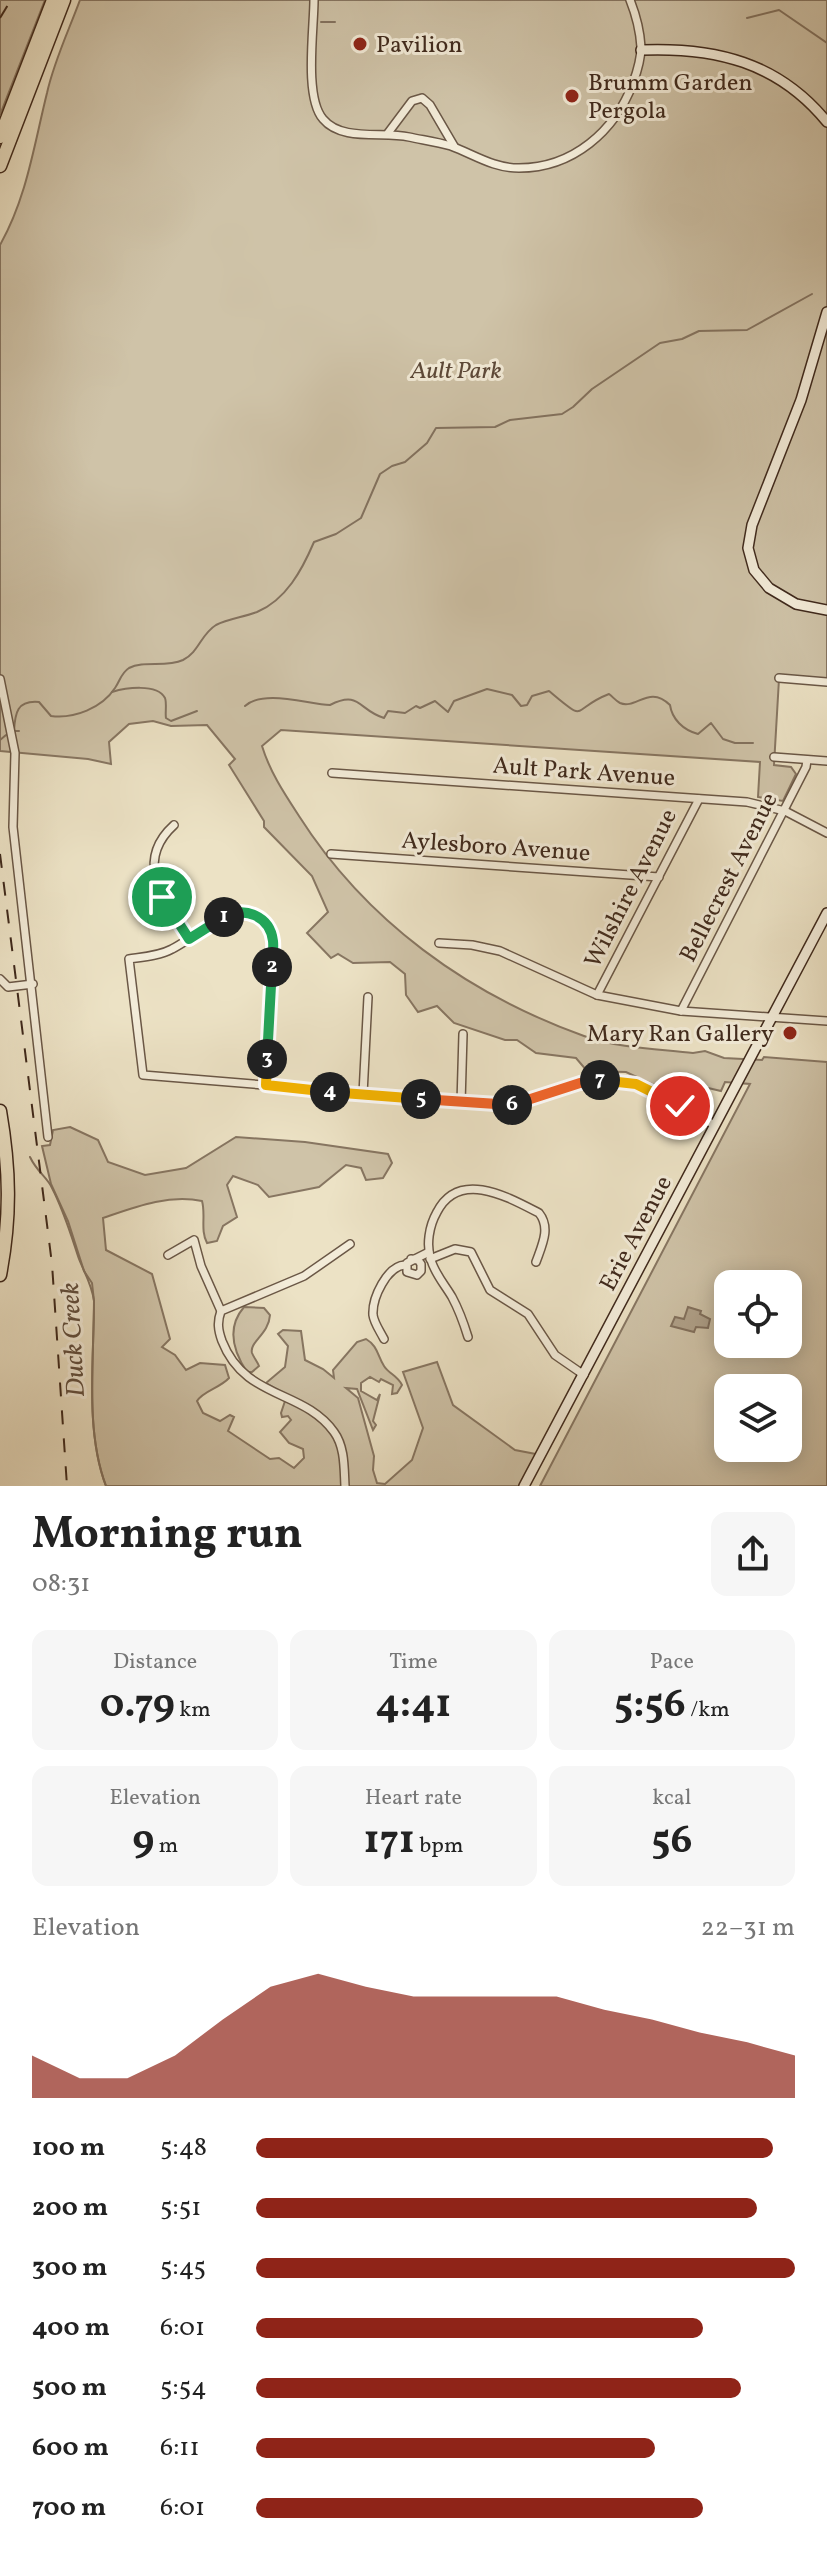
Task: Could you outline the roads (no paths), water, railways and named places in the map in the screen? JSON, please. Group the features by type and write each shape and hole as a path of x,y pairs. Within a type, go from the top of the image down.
{"highway":[{"path":"0,137 53,0"},
{"path":"0,166 64,0"},
{"path":"0,1111 8,1234 0,1275"}],"street":[{"path":"314,0 312,99 322,118 337,130 388,133 455,148 479,160 518,168 560,161 585,148 600,137 625,102 635,78 641,50 630,0"},
{"path":"641,50 698,50 749,64 779,80 813,106 827,122"},
{"path":"388,133 412,101 422,98 430,105 455,148"},
{"path":"827,312 801,400 752,525 748,548 754,570 769,588 796,604 827,610"},
{"path":"779,678 827,682"},
{"path":"0,679 15,753 13,827 48,1137"},
{"path":"774,757 827,761"},
{"name":"Bellecrest Avenue","path":"681,1011 785,811 807,760"},
{"name":"Ault Park Avenue","path":"332,773 747,802 785,811 827,833"},
{"name":"Wilshire Avenue","path":"597,995 699,799"},
{"path":"174,825 158,846 154,863 155,880 161,896 189,939"},
{"name":"Aylesboro Avenue","path":"331,854 659,877"},
{"path":"266,1085 273,943 268,927 256,915 237,912 226,915 168,951 129,959 143,1075 461,1103 515,1105 580,1083 614,1080 647,1089 714,1125"},
{"name":"Erie Avenue","path":"524,1486 827,913"},
{"path":"439,943 500,951 597,995 681,1011 827,1021"},
{"path":"0,979 8,987 33,984"},
{"path":"363,1094 368,997"},
{"path":"461,1103 463,1034"},
{"path":"468,1337 452,1296 431,1259 430,1233 440,1205 451,1195 482,1189 499,1192 543,1217 546,1232 536,1262"},
{"path":"168,1255 194,1240 201,1266 221,1311 219,1332 225,1348 240,1371 268,1391 300,1404 332,1430 340,1444 345,1486"},
{"path":"221,1311 304,1276 350,1244"},
{"path":"384,1339 374,1320 373,1310 388,1273 408,1262 431,1259 455,1249 471,1252 490,1290 528,1314 555,1355 584,1375"},
{"path":"408,1262 407,1272 411,1275 421,1271 431,1259"},
{"path":"408,1262 420,1261 421,1271"}],"waterway":[{"path":"747,18 779,10 827,43"},
{"path":"321,22 335,22"},
{"path":"19,731 14,731 15,719 26,703 39,702 51,716 69,716 87,711 109,695 129,668 183,660 216,625 267,607 292,583 314,542 336,534 361,518 380,474 405,462 427,443 436,428 495,427 510,420 562,414 592,389 660,343 682,339 699,331 747,330 812,294"},
{"path":"112,692 132,688 155,690 165,698 166,718 171,721 197,711"},
{"path":"245,706 253,701 274,698 330,705 353,700 384,718 388,711 405,713 416,706 420,708 435,701 448,712 454,701 487,689 512,695 521,706 527,705 532,696 549,691 575,711 609,694 626,704 656,697 670,705 676,719 693,732 698,734 711,723 723,739 753,743"},
{"path":"0,740 6,735"},
{"name":"Duck Creek","path":"30,1157 50,1184 64,1214 93,1295 93,1419 99,1465 106,1486"}],"railway":[{"path":"0,18 11,0"},
{"path":"0,854 52,1264 67,1486"}],"place":[{"name":"Pavilion","path":"360,44"},
{"name":"Brumm Garden Pergola","path":"572,96"},
{"name":"Mary Ran Gallery","path":"790,1033"}],"park label":[{"name":"Ault Park","path":"456,370"}]}
